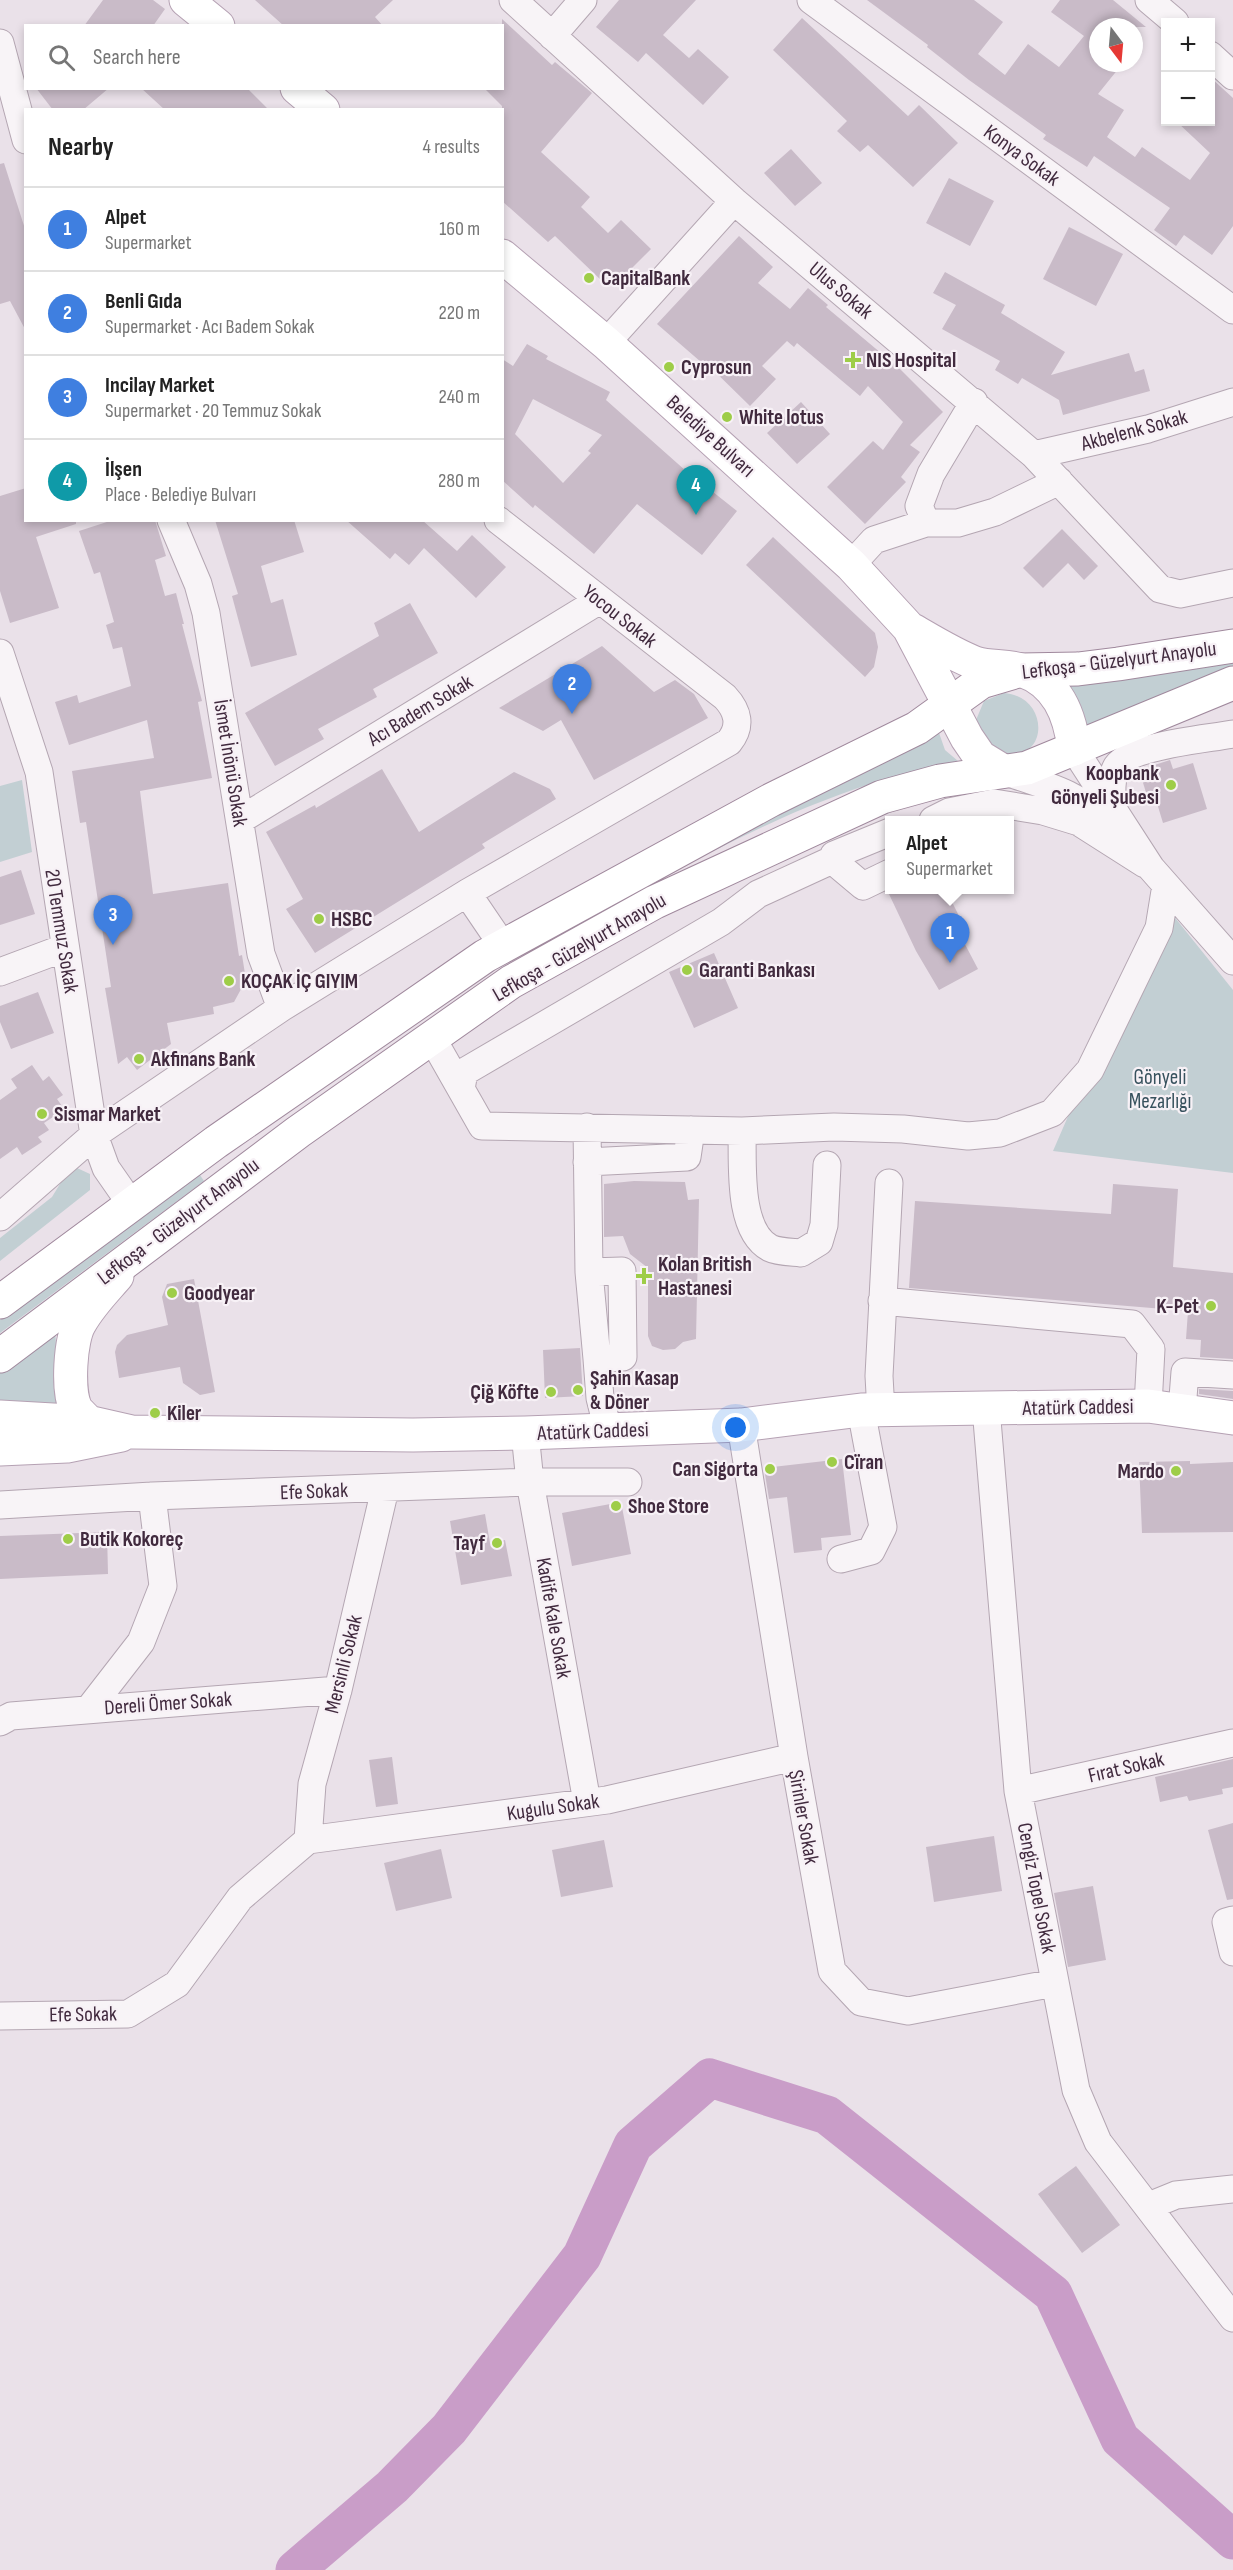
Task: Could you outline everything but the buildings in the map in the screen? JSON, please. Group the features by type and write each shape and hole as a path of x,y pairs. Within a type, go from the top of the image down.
{"main road":[{"path":"186,0 216,24"},
{"path":"299,90 321,108"},
{"name":"Belediye Bulvarı","path":"504,258 606,343 851,565 909,628 980,757 1003,771"},
{"name":"Belediye Bulvarı","path":"909,628 976,664 1021,670 1047,684 1061,700 1071,725 1074,749"},
{"name":"Lefkoşa - Güzelyurt Anayolu","path":"0,1302 280,1097 503,946 771,800 916,728 981,682 1021,670 1078,669 1233,646"},
{"name":"Lefkoşa - Güzelyurt Anayolu","path":"0,1356 152,1240 511,982 655,902 882,796 940,781 1027,768 1233,682"},
{"path":"88,1422 76,1408 71,1383 72,1345 78,1325 96,1298 152,1240"},
{"name":"Atatürk Caddesi","path":"0,1417 88,1422 132,1432 413,1435 741,1425 871,1411 986,1407 1148,1406 1233,1418"},
{"name":"Atatürk Caddesi","path":"0,1449 91,1443 132,1432"}],"street":[{"name":"Ulus Sokak","path":"513,0 734,201 1034,455 1160,589 1180,594 1233,583"},
{"path":"552,36 583,0"},
{"name":"Konya Sokak","path":"811,0 1233,310"},
{"path":"0,43 24,133"},
{"path":"1215,60 1233,76"},
{"path":"606,343 734,201"},
{"path":"926,523 919,506 931,474 974,402"},
{"name":"Akbelenk Sokak","path":"1034,455 1149,429 1233,402"},
{"path":"851,565 874,540 926,523 958,523 995,512 1059,481"},
{"name":"İsmet İnönü Sokak","path":"172,522 205,606 261,954 281,1008"},
{"name":"Yocou Sokak","path":"467,893 729,742 737,729 737,716 725,697 501,522"},
{"name":"Acı Badem Sokak","path":"240,820 600,600"},
{"name":"20 Temmuz Sokak","path":"0,652 39,772 94,1136 106,1168 131,1204"},
{"path":"1112,807 1112,781 1118,765 1131,755 1147,749 1233,734"},
{"path":"432,1038 482,1126 742,1131 834,1127 903,1129 968,1136 1000,1133 1052,1113 1090,1070 1158,928 1152,869 1074,749"},
{"path":"1003,771 1062,791 1092,806 1152,869 1233,961"},
{"path":"941,816 994,803 1042,811 1079,822 1152,869"},
{"path":"461,1089 464,1072 721,921 758,894 832,860 834,855 885,834"},
{"path":"832,860 863,886 885,875"},
{"path":"0,1217 94,1136 281,1008 467,893 503,946"},
{"path":"0,972 64,948"},
{"path":"586,1128 589,1272 622,1271 623,1357 597,1359 600,1398 608,1430"},
{"path":"587,1162 687,1157 691,1130"},
{"path":"742,1131 746,1208 755,1236 771,1249 801,1253 819,1242 824,1225 827,1166"},
{"path":"842,1558 871,1551 883,1527 871,1411 879,1376 889,1183"},
{"path":"882,1301 1132,1324 1151,1349 1148,1406"},
{"path":"1182,1410 1185,1372 1233,1375"},
{"name":"Cengiz Topel Sokak","path":"986,1407 1018,1791 1076,2090 1098,2142 1233,2318"},
{"name":"Şirinler Sokak","path":"741,1425 794,1757 832,1971 861,2002 908,2012 1054,1983"},
{"name":"Kadife Kale Sokak","path":"525,1433 530,1482 587,1802"},
{"name":"Efe Sokak","path":"0,1505 153,1496 530,1482 628,1482"},
{"name":"Mersinli Sokak","path":"308,1840 312,1784 338,1690 385,1489"},
{"path":"89,1710 141,1642 163,1586 153,1496"},
{"name":"Dereli Ömer Sokak","path":"0,1722 11,1716 338,1690"},
{"name":"Fırat Sokak","path":"1018,1791 1233,1743"},
{"name":"Kugulu Sokak","path":"308,1840 587,1802 794,1757"},
{"name":"Efe Sokak","path":"0,2016 128,2014 177,1984 240,1898 308,1840"},
{"path":"1230,1921 1233,1952"},
{"path":"1149,2206 1176,2195 1233,2189"}],"green space":[{"path":"1233,656 1233,671 1078,730 1059,684"},
{"path":"1004,693 1018,696 1028,704 1035,713 1038,724 1033,744 1025,752 1013,755 994,753 976,720 984,701"},
{"path":"938,730 945,750 958,761 887,779 799,811 713,851 548,941 541,935"},
{"path":"22,780 32,852 0,862 0,786"},
{"name":"Gönyeli Mezarlığı","path":"1164,904 1233,990 1233,1173 1053,1151 1157,911"},
{"path":"77,1168 90,1174 90,1190 0,1261 0,1238 52,1197 66,1174"},
{"path":"198,1172 204,1181 0,1333 0,1320"},
{"path":"55,1329 60,1404 0,1400 0,1371"}],"waterway":[{"path":"295,2570 392,2487 449,2429 582,2256 633,2145 710,2078 827,2115 1053,2294 1120,2439 1233,2540"}],"place":[{"name":"CapitalBank","path":"589,278"},
{"name":"NIS Hospital","path":"853,360"},
{"name":"Cyprosun","path":"669,367"},
{"name":"White lotus","path":"727,417"},
{"name":"İlşen","path":"696,515"},
{"name":"Benli Gıda","path":"572,714"},
{"name":"Koopbank Gönyeli Şubesi","path":"1171,785"},
{"name":"HSBC","path":"319,919"},
{"name":"Incilay Market","path":"113,945"},
{"name":"Alpet","path":"950,963"},
{"name":"Garanti Bankası","path":"687,970"},
{"name":"KOÇAK İÇ GIYIM","path":"229,981"},
{"name":"Akfinans Bank","path":"139,1059"},
{"name":"Sismar Market","path":"42,1114"},
{"name":"Kolan British Hastanesi","path":"644,1276"},
{"name":"Goodyear","path":"172,1293"},
{"name":"K-Pet","path":"1211,1306"},
{"name":"Şahin Kasap & Döner","path":"578,1390"},
{"name":"Çiğ Köfte","path":"551,1392"},
{"name":"Kiler","path":"155,1413"},
{"name":"Cïran","path":"832,1462"},
{"name":"Can Sigorta","path":"770,1469"},
{"name":"Mardo","path":"1176,1471"},
{"name":"Shoe Store","path":"616,1506"},
{"name":"Butik Kokoreç","path":"68,1539"},
{"name":"Tayf","path":"497,1543"}]}
